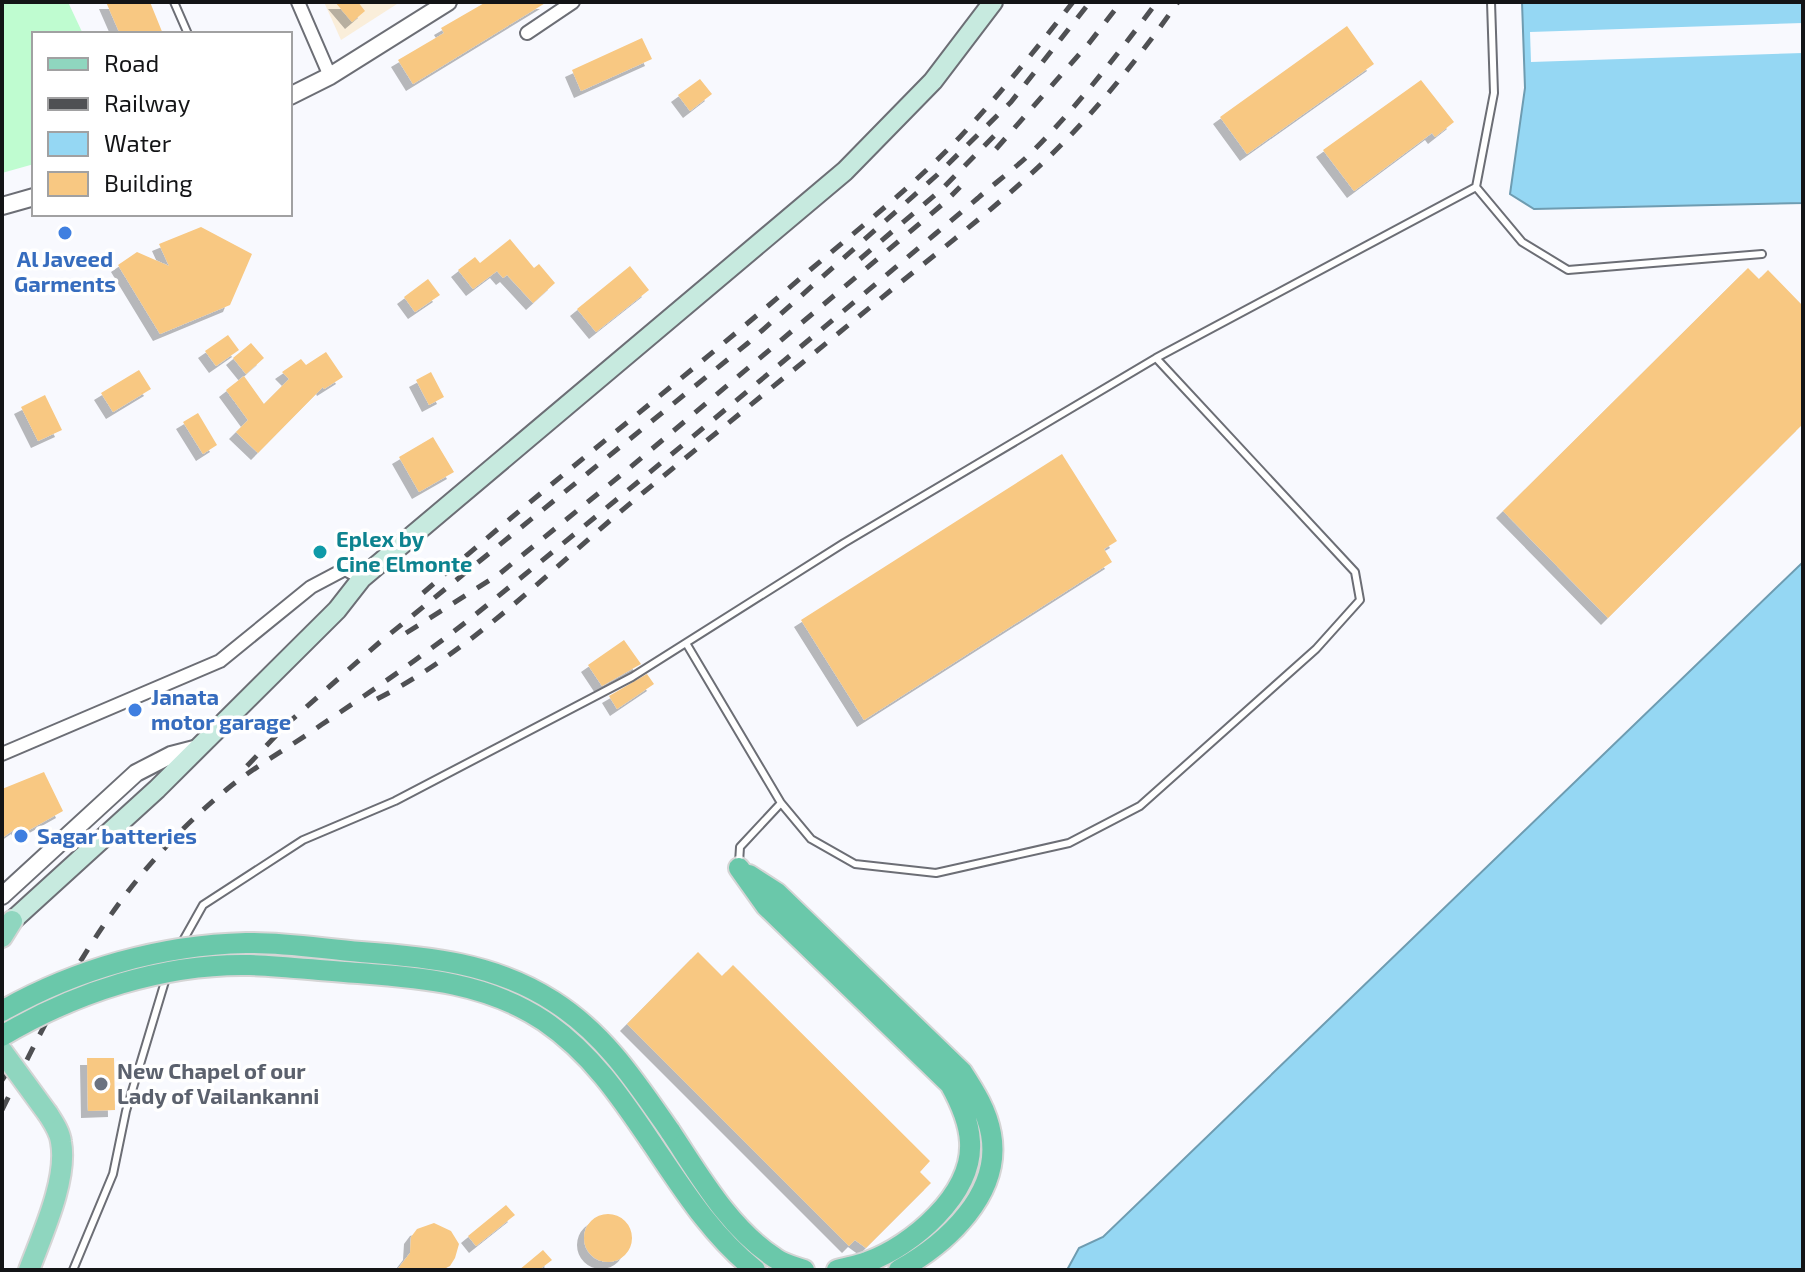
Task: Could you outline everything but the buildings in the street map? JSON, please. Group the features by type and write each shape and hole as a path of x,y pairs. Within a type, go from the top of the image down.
{"highway":[{"path":"739,868 766,906 950,1084 963,1109 970,1144 965,1176 942,1211 906,1241 869,1262 837,1270"},
{"path":"739,868 777,893 919,1030 962,1072 982,1103 992,1136 989,1170 980,1196 956,1228 918,1259 899,1270"},
{"path":"2,1011 35,993 98,968 189,947 249,943 451,961 510,978 576,1017 615,1054 717,1200 748,1237 777,1260 804,1270"},
{"path":"2,1036 45,1013 105,989 193,969 249,965 436,980 469,987 501,998 542,1020 598,1068 700,1214 733,1252 755,1270"}],"main road":[{"path":"5,928 157,789 337,610 362,578 845,171 933,81 993,2"},
{"path":"2,1051 48,1114 61,1139 63,1155 51,1209 29,1270"}],"street":[{"path":"298,2 330,76"},
{"path":"292,95 330,76 448,2"},
{"path":"527,33 573,2"},
{"path":"2,206 32,198"},
{"path":"2,754 220,661 311,587 335,573 345,569 362,578"},
{"path":"2,896 136,773 171,755 198,748"}],"lane":[{"path":"174,2 187,32"},
{"path":"1476,187 1494,93 1491,2"},
{"path":"1476,187 1522,242 1568,270 1762,254"},
{"path":"73,1270 113,1174 126,1111 171,962 203,905 303,840 395,801 632,677 844,543 1156,358 1476,187"},
{"path":"686,643 781,803 811,839 855,864 936,873 1069,843 1140,806 1316,649 1360,600 1355,572 1156,358"},
{"path":"739,868 740,847 781,803"}],"shaded area":[{"path":"324,2 400,2 341,40"}],"green space":[{"path":"2,2 68,2 82,32 32,32 32,165 2,173"}],"water":[{"path":"1522,2 1803,2 1803,203 1534,209 1510,194 1525,88"},
{"path":"1803,562 1803,1270 1067,1270 1079,1248 1103,1237"}],"pier":[{"path":"1803,23 1803,53 1531,62 1530,32"}],"railway":[{"path":"423,593 924,172 989,104 1073,2"},
{"path":"247,766 288,723 380,642 748,343 937,175 1011,102 1090,2"},
{"path":"996,149 1121,2"},
{"path":"2,1110 48,1020 96,937 153,861 187,825 237,781 426,653 466,622 1018,165 1080,99 1157,2"},
{"path":"377,699 413,679 482,630 644,492 997,204 1042,164 1094,109 1138,57 1178,2"},
{"path":"860,259 942,189 998,132"},
{"path":"406,633 498,575 621,475 960,187"},
{"path":"2,1080 19,1056"}],"place":[{"name":"Al Javeed Garments","path":"65,233"},
{"name":"Eplex by Cine Elmonte","path":"320,552"},
{"name":"Janata motor garage","path":"135,710"},
{"name":"Sagar batteries","path":"21,836"},
{"name":"New Chapel of our Lady of Vailankanni","path":"101,1084"}]}
